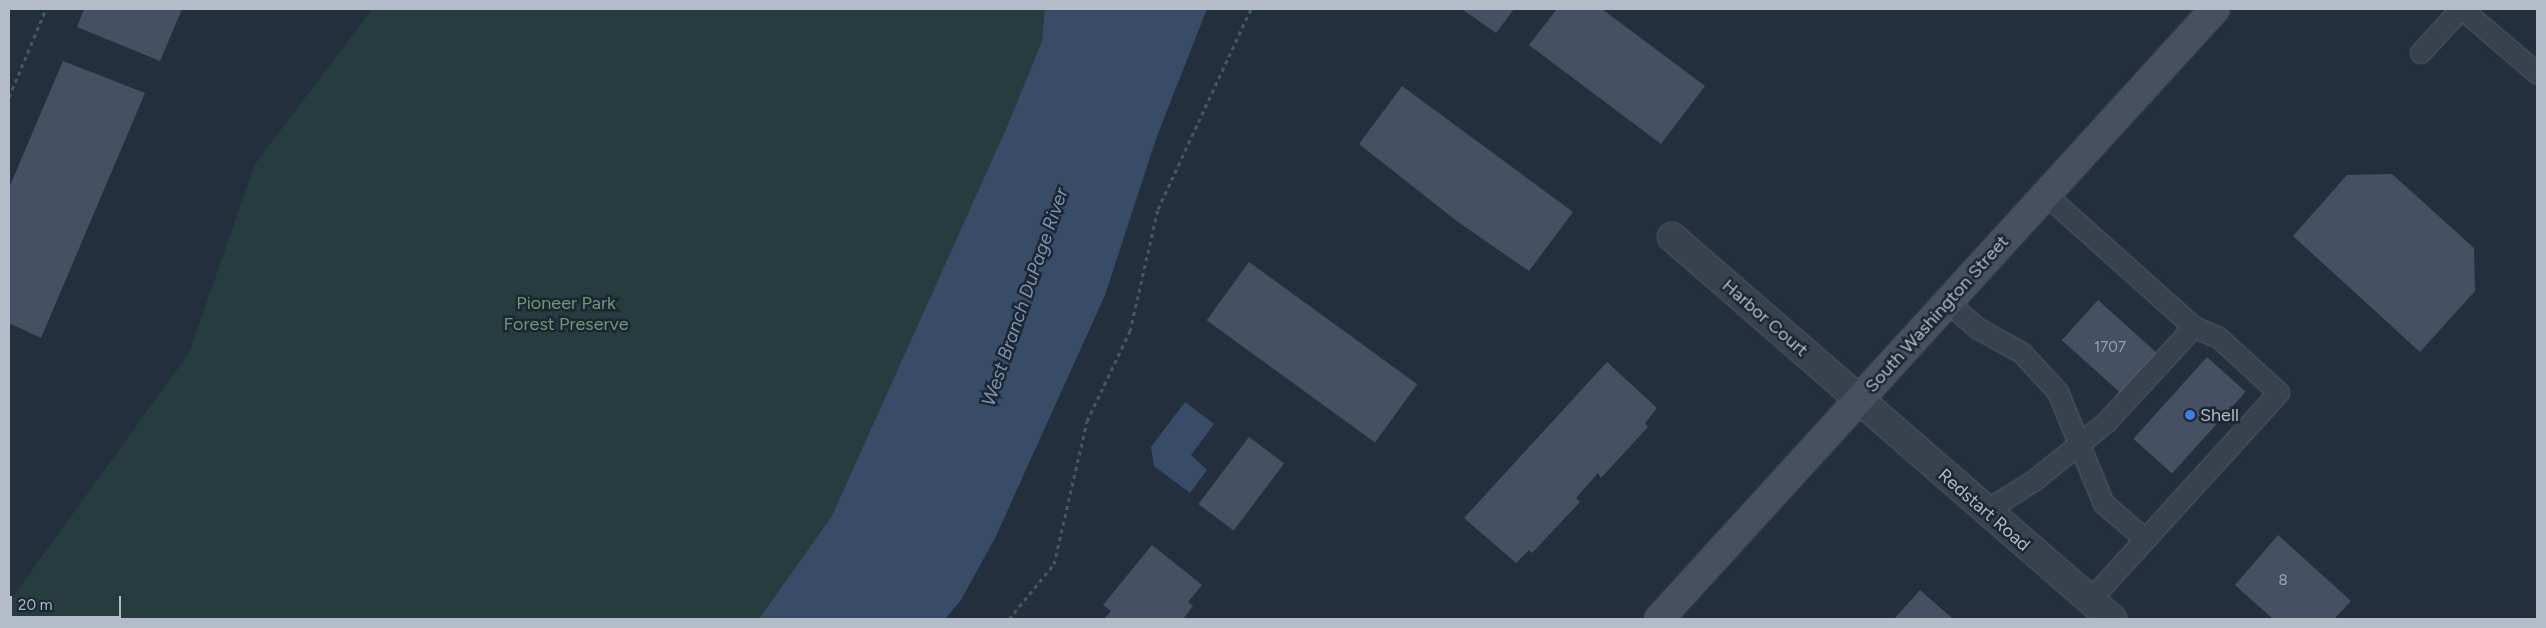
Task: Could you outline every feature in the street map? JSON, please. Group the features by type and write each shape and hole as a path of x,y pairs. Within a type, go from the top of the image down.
{"main road":[{"name":"South Washington Street","path":"1659,619 2215,9"}],"street":[{"name":"Harbor Court","path":"1672,237 1859,399"},
{"name":"Redstart Road","path":"1859,399 2112,619"}],"lane":[{"path":"2421,53 2462,9 2537,73"},
{"path":"2045,194 2194,327 2219,338 2279,393 2090,601"},
{"path":"1948,302 1977,328 2036,365 2058,392 2077,446 2104,504 2145,539"},
{"path":"1986,511 2077,446 2107,422 2194,327"}],"path":[{"path":"9,97 46,9"},
{"path":"1008,619 1054,564 1087,421 1130,331 1158,209 1252,9"}],"green space":[{"name":"Pioneer Park Forest Preserve","path":"372,9 1124,9 859,619 9,619 9,602 189,353 255,164"}],"water":[{"name":"West Branch DuPage River","path":"1045,9 1207,9 1157,136 1105,295 996,536 961,600 945,619 759,619 832,516 1007,127 1042,41"},
{"path":"1185,402 1214,424 1191,455 1207,470 1190,493 1154,466 1151,447"}],"building":[{"path":"84,9 182,9 160,61 77,27"},
{"path":"1462,9 1514,9 1496,33"},
{"path":"1557,9 1602,9 1705,86 1661,144 1529,45"},
{"path":"63,61 145,93 41,338 9,323 9,188"},
{"path":"1402,86 1573,212 1529,271 1458,222 1359,144"},
{"path":"2392,174 2474,248 2475,291 2420,352 2293,236 2347,175"},
{"path":"1249,262 1417,384 1375,443 1207,320"},
{"path":"2098,300 2159,355 2123,395 2062,340"},
{"name":"Shell","path":"2207,357 2246,392 2172,474 2133,439"},
{"path":"1607,362 1657,408 1645,423 1648,427 1601,478 1598,473 1576,498 1580,502 1532,553 1529,550 1516,563 1464,518"},
{"path":"1249,437 1284,463 1234,531 1198,504"},
{"path":"2278,535 2351,601 2334,619 2273,619 2235,585"},
{"path":"1152,545 1202,585 1188,602 1193,606 1183,619 1104,619 1111,611 1103,605"},
{"path":"1920,590 1953,619 1894,619"}],"place":[{"name":"Shell","path":"2190,415"}]}
